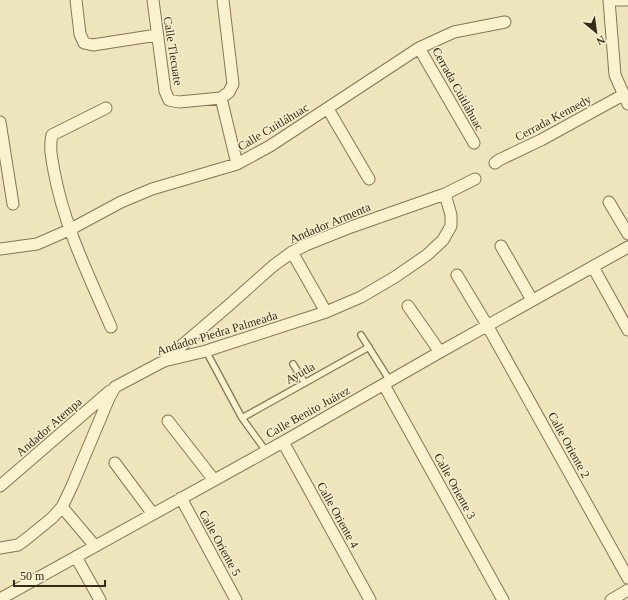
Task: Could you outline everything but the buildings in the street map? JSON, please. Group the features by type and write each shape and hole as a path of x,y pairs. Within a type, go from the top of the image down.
{"street":[{"path":"76,0 80,34 84,43 93,45 157,35"},
{"name":"Calle Tlecuate","path":"153,0 165,91 169,100 179,102 221,98"},
{"path":"223,0 233,84 229,92 221,98 237,164"},
{"path":"626,99 614,75 609,0 628,0"},
{"name":"Calle Cuitláhuac","path":"0,249 37,244 70,230 121,202 152,189 237,164 270,146 420,48 454,32 505,22"},
{"name":"Cerrada Cuitláhuac","path":"420,48 474,144"},
{"name":"Cerrada Kennedy","path":"495,163 626,99"},
{"path":"106,108 52,135 50,145 58,193 70,230 111,327"},
{"path":"328,109 369,179"},
{"path":"0,122 13,204"},
{"name":"Andador Armenta","path":"164,361 272,266 292,252 351,227 445,194 475,179"},
{"name":"Andador Piedra Palmeada","path":"115,387 164,361 206,351 326,312 360,297 427,255 443,240 451,226 451,215 445,194"},
{"path":"610,202 628,234"},
{"path":"500,246 532,300"},
{"name":"Calle Benito Juárez","path":"0,599 283,442 487,325 628,247"},
{"path":"292,252 326,312"},
{"path":"593,267 628,330"},
{"name":"Calle Oriente 2","path":"457,275 487,325 628,578"},
{"path":"408,306 440,352"},
{"name":"Calle Oriente 3","path":"387,383 503,600"},
{"path":"0,548 18,544 26,540 52,518 62,507 115,387"},
{"name":"Andador Atempa","path":"0,486 115,387"},
{"path":"168,421 214,480"},
{"name":"Calle Oriente 4","path":"283,442 370,600"},
{"path":"115,463 152,514"},
{"name":"Calle Oriente 5","path":"181,498 236,600"},
{"path":"62,507 95,546"},
{"path":"76,557 100,600"},
{"path":"611,600 628,590"}],"lane":[{"path":"361,335 369,347 387,383"},
{"name":"Ayutla","path":"242,418 369,347"},
{"path":"206,351 242,418 266,451"},
{"path":"293,364 305,383"}]}
